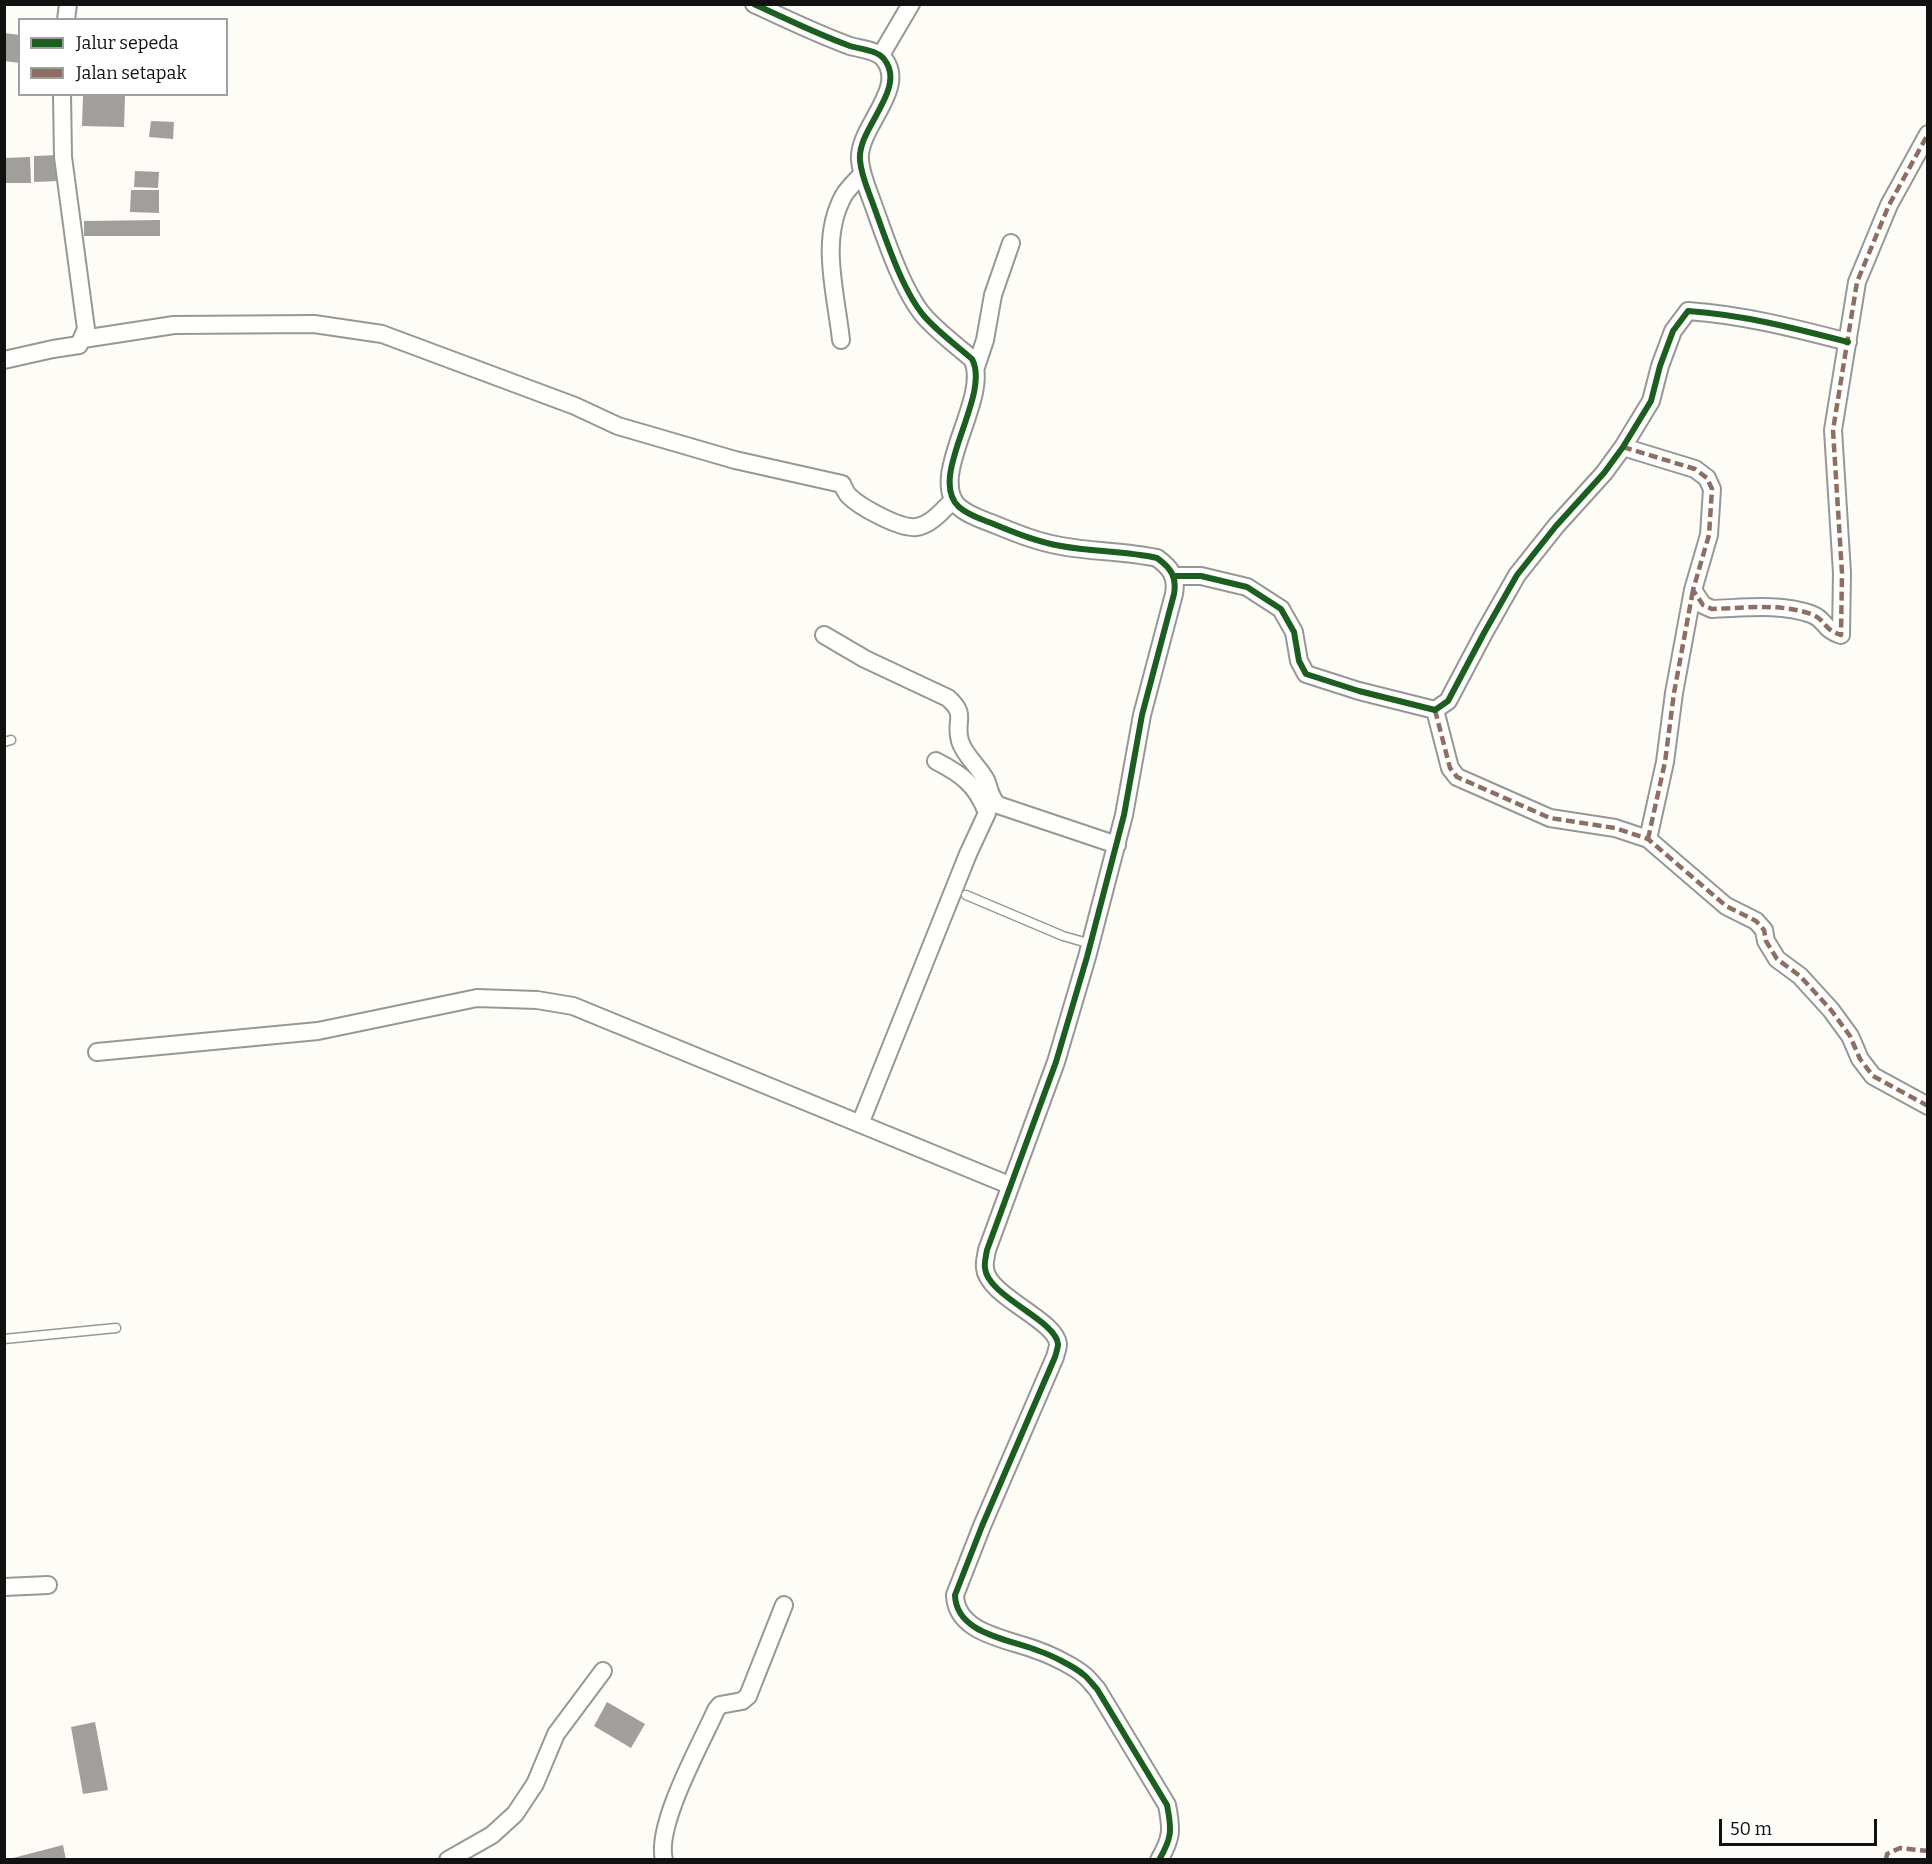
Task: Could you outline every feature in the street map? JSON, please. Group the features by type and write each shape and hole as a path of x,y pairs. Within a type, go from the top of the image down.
{"street":[{"path":"753,4 829,38 881,55 888,65 888,89 861,144 862,174 896,262 915,303 924,315 972,359 976,367"},
{"path":"881,55 911,4"},
{"path":"4,360 53,349 70,348 79,345 83,339 85,321 63,156 62,96"},
{"path":"1694,590 1702,605 1712,609 1788,608 1818,616 1829,631 1841,634 1842,573 1833,430 1857,282 1889,205 1928,134"},
{"path":"841,340 832,279 831,240 834,222 844,194 862,174"},
{"path":"1011,243 993,296 985,340 976,367 975,388 949,483 953,500 970,514 1030,539 1063,547 1157,558 1168,566 1174,576 1174,594 1142,714 1130,788 1117,845 1085,942 1056,1062 987,1250 985,1269 996,1287 1045,1326 1056,1337 1058,1345 955,1595 960,1616 968,1623 996,1637 1040,1651 1083,1674 1096,1689 1167,1805 1172,1827 1169,1843 1159,1860"},
{"path":"1174,576 1201,576 1247,587 1281,609 1294,632 1299,661 1306,674 1359,691 1435,710 1448,701 1517,575 1556,526 1604,473 1623,447 1651,400 1673,331 1688,312 1726,314 1848,342"},
{"path":"83,339 174,325 314,324 382,334 574,406 618,426 735,460 842,484 848,496 904,526 917,527 926,524 953,500"},
{"path":"1623,447 1695,469 1707,478 1712,489 1709,535 1694,590 1674,693 1665,762 1648,839"},
{"path":"824,636 948,698 960,715 959,740 962,747 982,775 990,795 998,805 1117,845"},
{"path":"1435,710 1450,768 1457,777 1550,818 1616,828 1648,839 1726,906 1756,921 1764,930 1766,941 1777,959 1800,976 1831,1010 1850,1036 1860,1059 1873,1076 1928,1106"},
{"path":"860,1124 987,813 975,791 961,774 936,761"},
{"path":"97,1052 318,1031 477,998 537,1000 573,1006 1010,1185"},
{"path":"4,1587 48,1585"},
{"path":"664,1860 663,1835 678,1794 716,1710 720,1705 741,1701 748,1696 784,1605"},
{"path":"448,1860 492,1835 515,1814 535,1784 556,1734 603,1671"}],"lane":[{"path":"966,895 1063,936 1085,942"},
{"path":"4,1339 116,1328"}],"building":[{"path":"4,33 18,35 18,63 4,61"},
{"path":"83,96 125,96 124,127 82,126"},
{"path":"151,121 174,122 173,139 149,137"},
{"path":"59,155 59,181 34,182 34,156"},
{"path":"30,157 31,183 4,183 4,158"},
{"path":"135,171 159,172 158,188 134,187"},
{"path":"131,190 159,190 159,213 130,212"},
{"path":"160,220 160,236 84,236 84,221"},
{"path":"607,1702 645,1724 631,1748 594,1726"},
{"path":"95,1722 108,1790 83,1794 71,1727"},
{"path":"63,1845 66,1860 9,1860 9,1859"}],"marked path":[{"path":"1623,447 1695,469 1707,478 1712,489 1709,535 1693,590 1703,605 1712,609 1787,608 1816,616 1831,630 1841,635 1842,573 1833,430 1857,282 1889,205 1928,134"},
{"path":"1648,839 1665,762 1674,693 1693,590"},
{"path":"1435,710 1450,768 1457,777 1550,818 1615,828 1648,839 1726,906 1756,921 1764,930 1766,941 1777,959 1800,976 1831,1010 1850,1036 1860,1059 1873,1076 1928,1106"},
{"path":"1886,1860 1887,1854 1900,1848 1928,1851"}],"cycle path":[{"path":"754,4 850,46 877,54 884,59 890,71 890,83 886,96 866,135 861,148 860,160 865,182 908,292 929,322 972,359 976,375 974,394 950,476 951,494 959,507 977,518 1044,542 1073,548 1157,558 1166,565 1174,578 1174,594 1142,715 1124,815 1087,957 1056,1062 985,1259 985,1268 989,1278 997,1288 1046,1326 1054,1335 1058,1347 955,1595 964,1619 974,1627 1044,1653 1075,1668 1097,1689 1167,1805 1170,1834 1159,1860"},
{"path":"1174,576 1201,576 1247,587 1281,609 1294,632 1299,661 1306,674 1359,691 1435,710 1448,701 1517,575 1556,526 1604,473 1623,447 1651,401 1660,366 1673,331 1688,311 1749,319 1848,342"}]}
